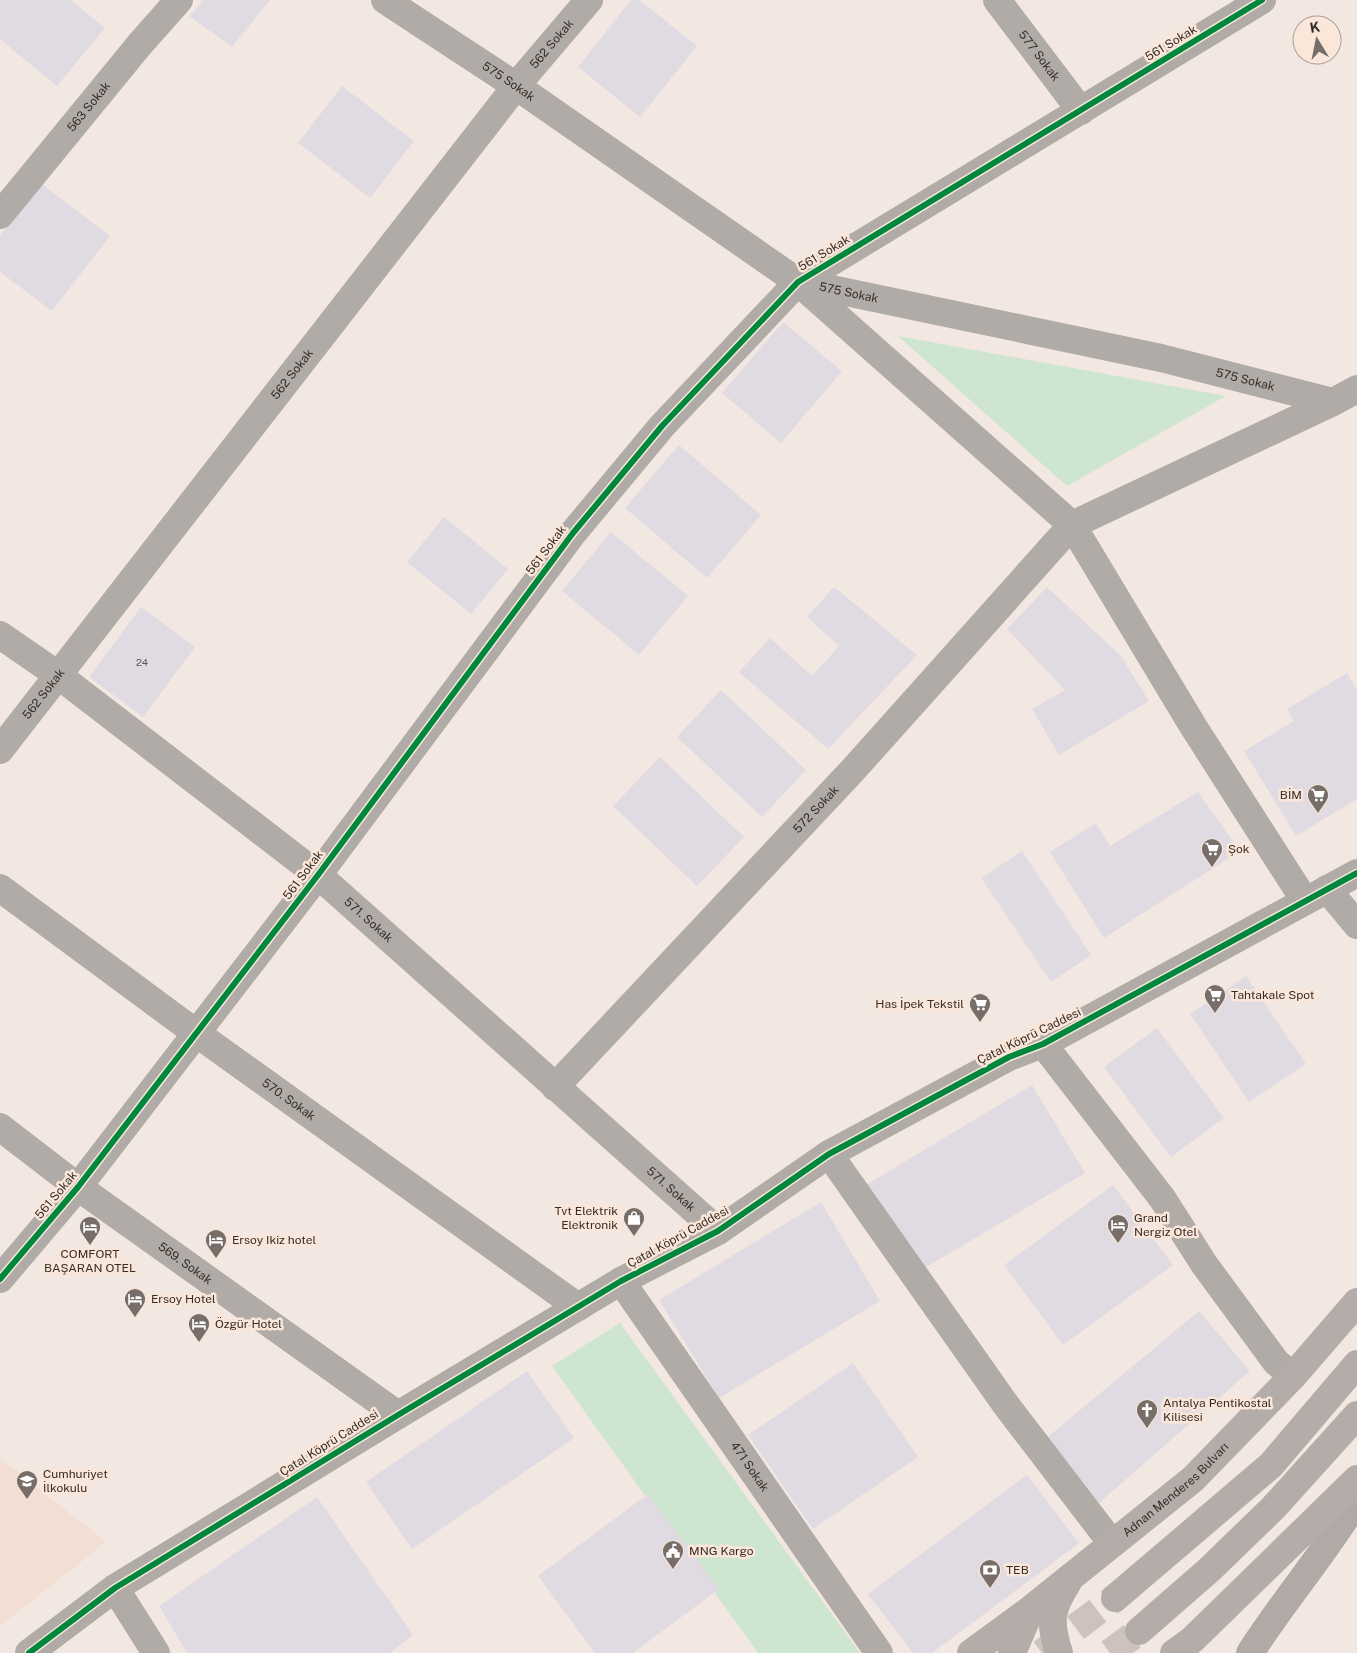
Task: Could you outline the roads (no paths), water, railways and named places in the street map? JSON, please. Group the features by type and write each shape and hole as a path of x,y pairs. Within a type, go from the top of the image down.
{"main road":[{"name":"Adnan Menderes Bulvarı","path":"971,1653 1031,1609 1193,1479 1293,1376 1357,1302"},
{"path":"1115,1598 1271,1465 1357,1364"},
{"path":"1139,1631 1209,1570 1273,1508 1357,1415"},
{"path":"1174,1653 1192,1640 1357,1479"},
{"path":"1250,1653 1279,1608 1334,1538 1357,1500"},
{"path":"1059,1653 1052,1633 1055,1602 1071,1576"},
{"path":"1012,1653 1031,1609"}],"street":[{"name":"563 Sokak","path":"0,216 140,44 179,0"},
{"name":"575 Sokak","path":"384,0 516,86 798,282 1161,358 1332,402"},
{"name":"562 Sokak","path":"0,750 516,86 589,0"},
{"name":"577 Sokak","path":"997,0 1081,111"},
{"name":"561 Sokak","path":"0,1279 78,1187 318,875 572,533 662,426 798,282 1262,0"},
{"path":"798,282 1072,525 1193,726 1316,895 1357,924"},
{"path":"1072,525 1357,389"},
{"name":"572 Sokak","path":"555,1088 852,771 1072,525"},
{"name":"571. Sokak","path":"0,634 58,675 318,875 555,1088 718,1231"},
{"name":"Çatal Köprü Caddesi","path":"29,1653 115,1588 398,1414 621,1281 718,1231 829,1154 1009,1057 1044,1044 1357,873"},
{"name":"570. Sokak","path":"0,888 196,1033 578,1307"},
{"path":"1044,1044 1162,1198 1204,1264 1276,1362 1293,1376"},
{"name":"569. Sokak","path":"0,1127 78,1187 398,1414"},
{"path":"829,1154 1006,1405 1104,1533"},
{"name":"471 Sokak","path":"621,1281 879,1653"},
{"path":"115,1588 156,1653"}],"tunnel":[{"path":"1042,1653 1115,1598"},
{"path":"1110,1653 1139,1631"}],"place":[{"name":"BİM","path":"1318,814"},
{"name":"Şok","path":"1212,868"},
{"name":"Tahtakale Spot","path":"1215,1014"},
{"name":"Has İpek Tekstil","path":"980,1023"},
{"name":"Tvt Elektrik Elektronik","path":"634,1237"},
{"name":"Grand Nergiz Otel","path":"1118,1244"},
{"name":"COMFORT BAŞARAN OTEL","path":"90,1246"},
{"name":"Ersoy Ikiz hotel","path":"216,1259"},
{"name":"Ersoy Hotel","path":"135,1318"},
{"name":"Özgür Hotel","path":"199,1343"},
{"name":"Antalya Pentikostal Kilisesi","path":"1147,1429"},
{"name":"Cumhuriyet İlkokulu","path":"27,1500"},
{"name":"MNG Kargo","path":"673,1570"},
{"name":"TEB","path":"990,1589"}]}
